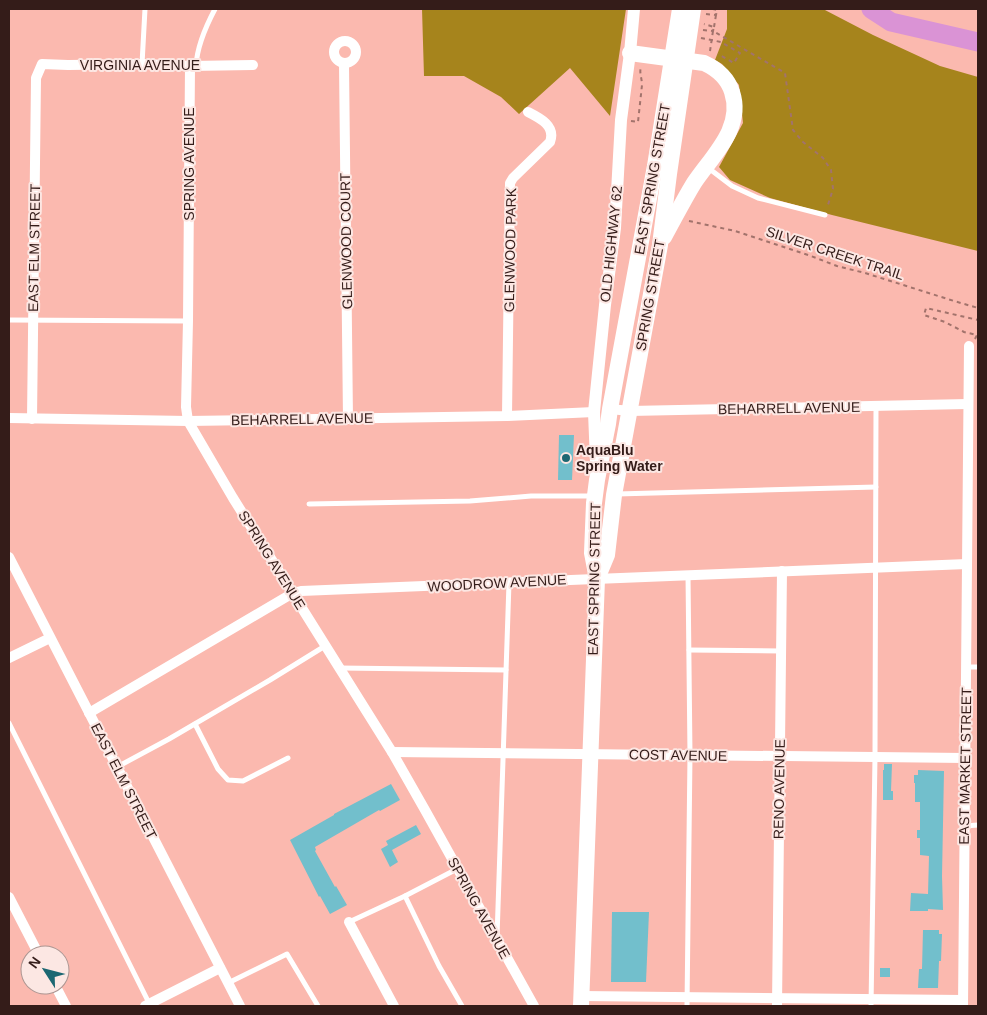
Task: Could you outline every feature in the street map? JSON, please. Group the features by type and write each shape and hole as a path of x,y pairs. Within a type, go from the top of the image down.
{"main road":[{"name":"EAST SPRING STREET","path":"581,1001 597,579 592,554 595,496 608,424 602,410 653,175 676,81 680,9"},
{"name":"SPRING STREET","path":"597,579 606,555 614,495 660,245 676,81 693,9"},
{"path":"630,53 704,63 720,73 732,90 734,99 734,119 726,137 695,182 660,245"}],"street":[{"name":"OLD HIGHWAY 62","path":"602,410 605,305 615,228 621,120 634,12"},
{"name":"VIRGINIA AVENUE","path":"36,78 42,64 253,65"},
{"name":"GLENWOOD COURT","path":"344,64 348,419"},
{"name":"SPRING AVENUE","path":"193,66 186,407 188,421 233,498 392,752 534,1006"},
{"name":"EAST ELM STREET","path":"32,419 36,78"},
{"name":"GLENWOOD PARK","path":"507,416 510,183 550,142 552,136 545,122 528,112"},
{"name":"EAST MARKET STREET","path":"963,1003 968,404 971,344"},
{"name":"BEHARRELL AVENUE","path":"9,418 188,421 348,419 507,416 602,410 968,404"},
{"name":"EAST ELM STREET","path":"10,560 240,1006"},
{"name":"WOODROW AVENUE","path":"89,713 292,593 509,582 967,564"},
{"name":"RENO AVENUE","path":"777,1002 782,571"},
{"path":"9,658 50,638"},
{"name":"COST AVENUE","path":"392,752 965,758"},
{"path":"9,897 34,945"},
{"path":"348,922 394,1006"},
{"path":"148,1005 220,968"},
{"path":"581,1001 963,1003"}],"lane":[{"path":"142,64 145,9"},
{"path":"193,66 215,9"},
{"path":"706,167 732,186 758,198 825,215"},
{"path":"9,320 188,321"},
{"path":"871,1003 876,757 876,406"},
{"path":"614,495 876,487"},
{"path":"309,504 470,501 531,496 595,496"},
{"path":"687,1002 690,755 688,575"},
{"path":"497,939 509,582"},
{"path":"117,767 195,724 325,646"},
{"path":"688,650 781,651"},
{"path":"966,667 978,667"},
{"path":"339,668 506,670"},
{"path":"9,724 148,1005"},
{"path":"195,724 218,769 228,780 243,781 288,758"},
{"path":"964,826 978,825"},
{"path":"348,922 406,896 458,869"},
{"path":"406,896 439,966 462,1006"},
{"path":"228,983 288,954 318,1006"}],"path":[{"path":"714,27 716,15"},
{"path":"710,53 713,31 786,73 793,130 803,142 823,158 832,170 833,189 825,215"},
{"path":"621,120 638,122 642,79 640,74 641,68 645,64"},
{"name":"SILVER CREEK TRAIL","path":"685,220 734,231 837,266 978,308"},
{"path":"971,344 977,335 964,332 945,322 924,315 926,308 978,320"}],"shaded area":[{"path":"422,9 626,9 610,116 570,68 519,114 501,97 464,76 424,76"},
{"path":"727,9 823,9 940,66 978,77 978,251 770,198 730,180 719,167 743,123 739,85 722,64 715,60 727,29"}],"building":[{"name":"AquaBlu Spring Water","path":"559,435 574,435 572,480 558,480"},
{"path":"884,764 892,764 891,791 893,791 893,800 883,800"},
{"path":"918,770 944,771 943,910 910,911 911,893 928,894 929,856 920,855 920,838 917,838 917,830 920,830 920,802 915,802 914,775 918,775"},
{"path":"391,784 400,800 315,847 315,851 347,905 330,914 319,897 290,840"},
{"path":"416,825 421,834 392,850 398,862 390,867 381,849 388,845 386,841"},
{"path":"612,912 649,912 646,982 611,982"},
{"path":"923,930 939,930 939,934 942,934 938,988 918,988 919,969 922,969"},
{"path":"880,968 890,968 890,977 880,977"}],"waterway":[{"path":"871,9 891,22 978,42"}],"place":[{"name":"AquaBlu Spring Water","path":"566,458"}]}
